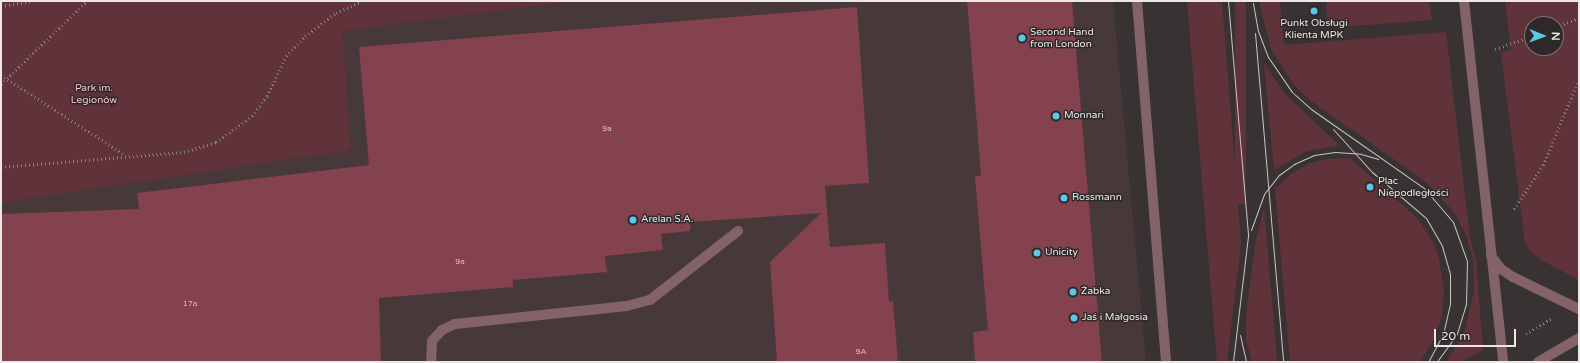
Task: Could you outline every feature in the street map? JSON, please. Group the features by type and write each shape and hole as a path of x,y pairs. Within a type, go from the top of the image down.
{"street":[{"path":"1137,1 1166,362"},
{"path":"1464,1 1503,362"},
{"path":"430,362 432,341 442,330 455,324 627,306 650,300 738,231"},
{"path":"1491,256 1501,269 1513,278 1579,309"},
{"path":"1538,362 1579,338"}],"path":[{"path":"1,6 31,1"},
{"path":"1,84 8,79 87,1"},
{"path":"1,167 184,152 216,142 232,133 252,116 267,96 286,56 305,36 336,12 362,1"},
{"path":"1564,24 1579,18"},
{"path":"1495,49 1524,39"},
{"path":"1,75 126,156"},
{"path":"1514,209 1543,165 1579,79"},
{"path":"1526,334 1559,314"}],"shaded area":[{"path":"576,1 1113,1 1146,362 1,362 1,203 351,150 343,31"}],"green space":[{"name":"Park im. Legionów","path":"1,1 576,1 343,31 351,150 1,203"},
{"path":"1187,1 1222,1 1241,244 1227,362 1217,362"},
{"path":"1235,1 1246,1 1246,204 1235,204"},
{"path":"1259,1 1280,1 1284,45 1446,32 1470,238 1476,259 1483,350 1461,362 1446,362 1464,334 1474,291 1473,260 1467,237 1455,213 1426,182 1311,101 1293,84 1271,49"},
{"path":"1326,1 1429,1 1432,20 1328,28"},
{"path":"1505,1 1579,1 1579,280 1541,260 1531,252 1525,243 1501,53 1511,50"},
{"path":"1264,63 1284,93 1339,145 1305,152 1274,170"},
{"path":"1350,158 1417,218 1434,243 1439,258 1444,288 1442,316 1431,345 1419,362 1290,362 1275,189 1291,174 1308,164 1327,159"},
{"path":"1264,208 1277,362 1252,362 1246,340 1246,315 1255,244"}],"building":[{"path":"967,1 1072,1 1102,362 975,362 973,332 988,330 975,177 981,175"},
{"path":"857,7 869,183 825,186 830,247 885,243 889,302 893,301 898,362 777,362 770,262 821,213 690,222 690,231 661,234 663,250 605,256 607,272 513,280 513,287 379,298 381,362 1,362 1,214 139,209 137,193 369,165 359,47"}],"tram line":[{"path":"1228,1 1248,236 1233,362"},
{"path":"1253,3 1258,31 1268,57 1292,92 1311,109 1424,188 1453,222 1467,261 1466,304 1457,334 1437,362"},
{"path":"1255,33 1283,362"},
{"path":"1333,129 1372,172 1426,218 1442,246 1450,274 1450,304 1443,334 1428,362"},
{"path":"1251,230 1264,194 1279,175 1294,164 1314,155 1335,152 1361,154 1378,159"},
{"path":"1240,335 1246,362"}],"place":[{"name":"Punkt Obsługi Klienta MPK","path":"1314,11"},
{"name":"Second Hand from London","path":"1022,38"},
{"name":"Monnari","path":"1056,116"},
{"name":"Plac Niepodległości","path":"1370,187"},
{"name":"Rossmann","path":"1064,198"},
{"name":"Arelan S.A.","path":"633,220"},
{"name":"Unicity","path":"1037,253"},
{"name":"Żabka","path":"1073,292"},
{"name":"Jaś i Małgosia","path":"1074,318"}]}
